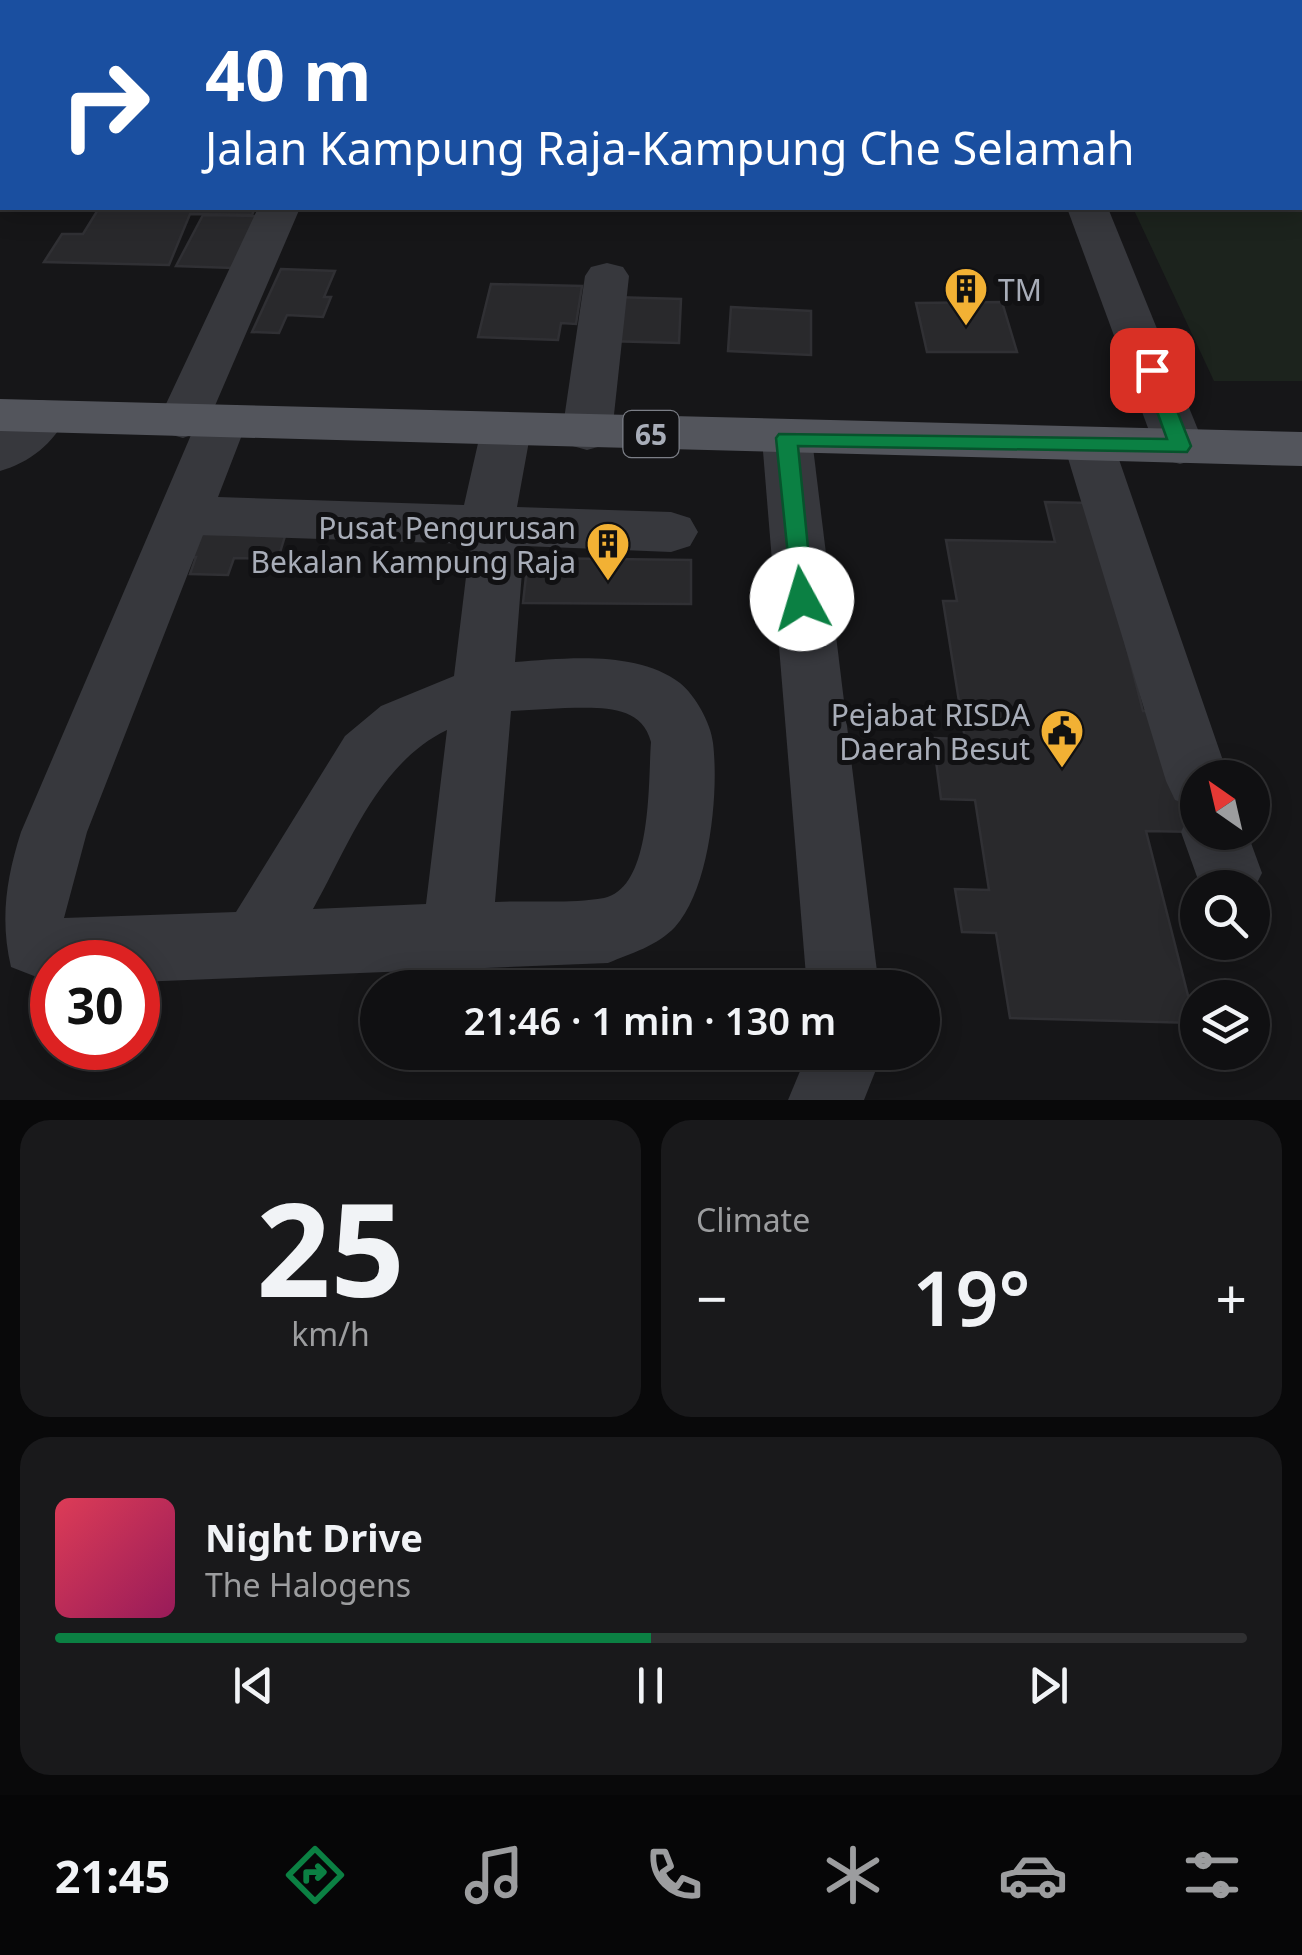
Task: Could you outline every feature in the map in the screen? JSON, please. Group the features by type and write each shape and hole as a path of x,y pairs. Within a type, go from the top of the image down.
{"main road":[{"name":"65","path":"21,416 1302,449"}],"street":[{"path":"255,944 378,740 403,725 482,691 609,683 647,693 663,704 677,722 682,742 670,880 653,908 625,926 608,930 60,952 36,944 28,919 54,832 184,515 203,422 278,210"},
{"path":"1087,210 1180,446"},
{"path":"587,432 608,276"},
{"path":"0,454 16,445 21,416"},
{"path":"457,936 482,691 493,526 506,430"},
{"path":"787,438 841,970"},
{"path":"1090,445 1191,760"},
{"path":"184,515 671,532"},
{"path":"826,1100 840,1070"},
{"path":"852,1070 860,1100"}],"shaded area":[{"path":"1134,210 1302,210 1302,381 1214,381"}],"building":[{"path":"98,210 254,210 252,215 190,214 169,265 44,262 62,234 83,234"},
{"path":"203,215 258,216 233,268 176,266"},
{"path":"281,269 335,271 324,297 331,297 323,317 287,315 279,333 252,332"},
{"path":"491,284 582,286 576,324 561,323 558,340 478,337"},
{"path":"612,297 681,299 679,343 606,341"},
{"name":"TM","path":"1002,302 1017,352 927,352 916,303"},
{"path":"731,307 811,311 811,355 728,351"},
{"name":"Pejabat RISDA Daerah Besut","path":"1045,502 1090,503 1143,711 1171,711 1185,760 1180,760 1180,832 1146,831 1184,980 1180,980 1180,1023 1010,1018 996,933 962,932 955,889 989,890 975,800 941,799 933,738 965,739 943,601 957,601 946,540 1055,542"},
{"name":"Pusat Pengurusan Bekalan Kampung Raja","path":"194,534 285,536 278,559 234,558 228,575 190,574 196,557 185,557"},
{"name":"Pusat Pengurusan Bekalan Kampung Raja","path":"528,558 691,560 691,604 523,603"}],"place":[{"name":"TM","path":"966,327"},
{"name":"Pusat Pengurusan Bekalan Kampung Raja","path":"608,582"},
{"name":"Pejabat RISDA Daerah Besut","path":"1062,769"}],"route":[{"path":"802,599 787,438 1180,446 1152,370"}]}
